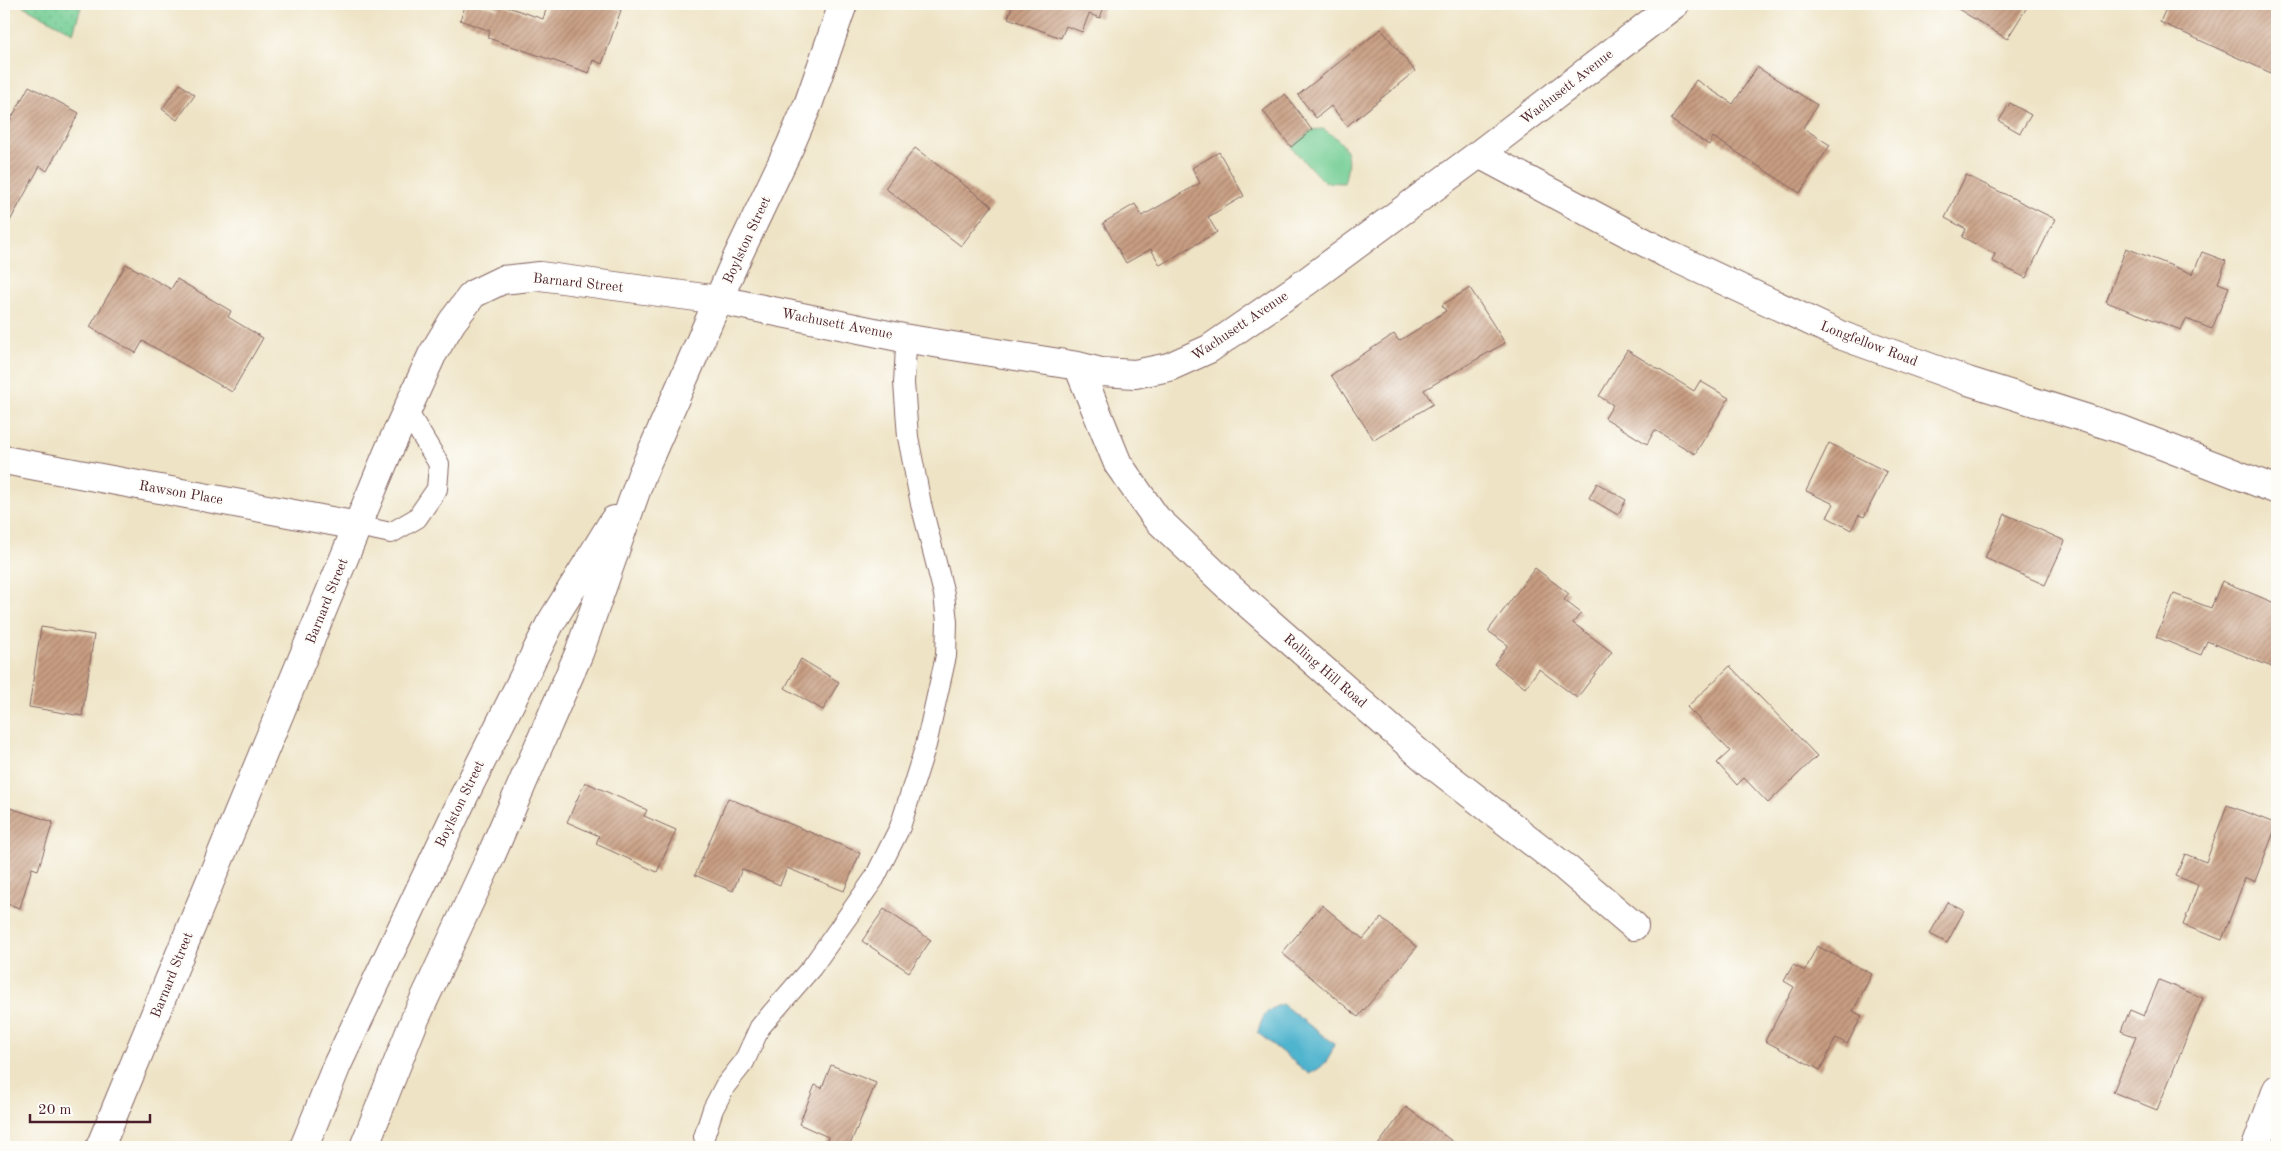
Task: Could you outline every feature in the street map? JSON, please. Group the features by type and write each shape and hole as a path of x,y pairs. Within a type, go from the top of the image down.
{"street":[{"name":"Boylston Street","path":"364,1147 415,1019 490,858 579,653 642,474 805,110 843,4"},
{"name":"Wachusett Avenue","path":"719,300 903,338 1078,366 1102,372 1135,374 1169,367 1198,355 1284,298 1479,154 1675,4"},
{"name":"Longfellow Road","path":"1479,154 1665,253 1840,335 1968,381 2120,429 2277,490"},
{"name":"Barnard Street","path":"100,1147 407,411 432,355 452,322 473,294 502,280 540,276 719,300"},
{"name":"Rolling Hill Road","path":"1078,366 1118,464 1156,518 1230,588 1429,762 1566,868 1634,926"},
{"name":"Rawson Place","path":"4,460 358,526"},
{"name":"Boylston Street","path":"304,1147 337,1065 380,972 535,652 550,624 642,474"},
{"path":"2256,1147 2277,1089"}],"lane":[{"path":"704,1137 713,1109 724,1086 744,1062 760,1027 812,967 874,879 900,827 926,745 946,656 947,622 944,594 912,464 905,410 906,346 903,338"},
{"path":"358,526 391,533 417,518 437,489 439,464 407,411"}],"green space":[{"path":"20,4 82,4 73,33"},
{"path":"1323,129 1338,140 1346,151 1348,164 1344,183 1324,182 1291,147 1312,130"}],"water":[{"path":"1282,1004 1334,1044 1326,1062 1309,1074 1258,1033 1265,1015"}],"building":[{"path":"466,4 480,4 497,9 499,4 543,19 548,4 604,4 621,10 602,64 593,60 589,73 488,38 490,31 460,20"},
{"path":"1013,4 1105,4 1100,18 1089,14 1082,32 1066,26 1061,38 1008,18"},
{"path":"1950,4 2029,4 2007,39"},
{"path":"2168,4 2263,4 2277,10 2277,60 2271,73 2160,22"},
{"path":"1381,29 1415,71 1347,126 1331,106 1316,118 1298,95"},
{"path":"1757,67 1817,105 1803,128 1830,145 1800,193 1713,137 1709,145 1671,120 1696,80 1733,104"},
{"path":"180,84 195,95 177,120 162,109"},
{"path":"29,86 79,113 47,171 40,166 4,232 4,132"},
{"path":"1285,94 1312,130 1291,147 1263,111"},
{"path":"2010,103 2031,115 2020,133 1999,121"},
{"path":"915,148 992,206 961,246 885,188"},
{"path":"1219,152 1244,196 1208,217 1217,232 1160,265 1151,249 1126,263 1103,223 1135,204 1142,216 1200,183 1192,168"},
{"path":"1966,175 2055,219 2026,278 1992,261 1995,254 1962,237 1966,229 1945,218"},
{"path":"2126,248 2193,274 2202,252 2226,261 2218,283 2229,287 2212,329 2186,319 2181,330 2106,302"},
{"path":"126,264 171,289 177,279 231,311 228,317 263,338 232,392 143,341 136,353 90,327"},
{"path":"1470,288 1505,343 1424,390 1433,404 1374,440 1331,375 1394,334 1399,341 1446,311 1442,305"},
{"path":"1627,350 1694,391 1700,381 1729,398 1695,454 1655,430 1647,444 1605,418 1613,405 1599,396"},
{"path":"1829,443 1887,472 1864,517 1859,515 1851,530 1827,517 1834,504 1806,491"},
{"path":"1597,483 1626,500 1618,515 1589,498"},
{"path":"2005,514 2065,541 2045,585 1985,558"},
{"path":"1535,568 1569,594 1564,600 1581,613 1573,623 1612,652 1577,698 1539,669 1525,688 1494,664 1508,645 1488,631"},
{"path":"2222,581 2277,604 2277,669 2207,641 2201,655 2156,637 2174,594 2211,608"},
{"path":"41,627 94,635 82,716 29,707"},
{"path":"801,659 839,682 823,710 785,688"},
{"path":"1730,666 1817,756 1768,803 1744,778 1737,785 1717,763 1730,751 1687,707"},
{"path":"585,782 647,810 644,816 676,830 657,872 596,844 599,836 567,822"},
{"path":"728,798 860,853 844,891 787,868 780,885 742,869 733,891 695,875"},
{"path":"2227,805 2277,824 2255,881 2245,878 2222,940 2183,925 2198,885 2176,876 2185,854 2206,862"},
{"path":"4,806 53,822 38,870 32,868 20,908 4,903"},
{"path":"1947,902 1964,911 1947,943 1930,934"},
{"path":"1322,905 1363,939 1381,918 1417,947 1358,1017 1282,953"},
{"path":"884,909 931,940 909,972 862,941"},
{"path":"1817,946 1872,974 1853,1011 1862,1016 1847,1044 1836,1038 1820,1070 1765,1041 1794,987 1784,981 1793,965 1805,971"},
{"path":"2159,980 2203,998 2157,1110 2113,1092 2136,1037 2121,1031 2130,1010 2144,1016"},
{"path":"831,1065 876,1083 849,1147 824,1147 828,1137 799,1124 815,1085 822,1088"},
{"path":"1406,1107 1460,1147 1382,1147 1378,1145"}]}
